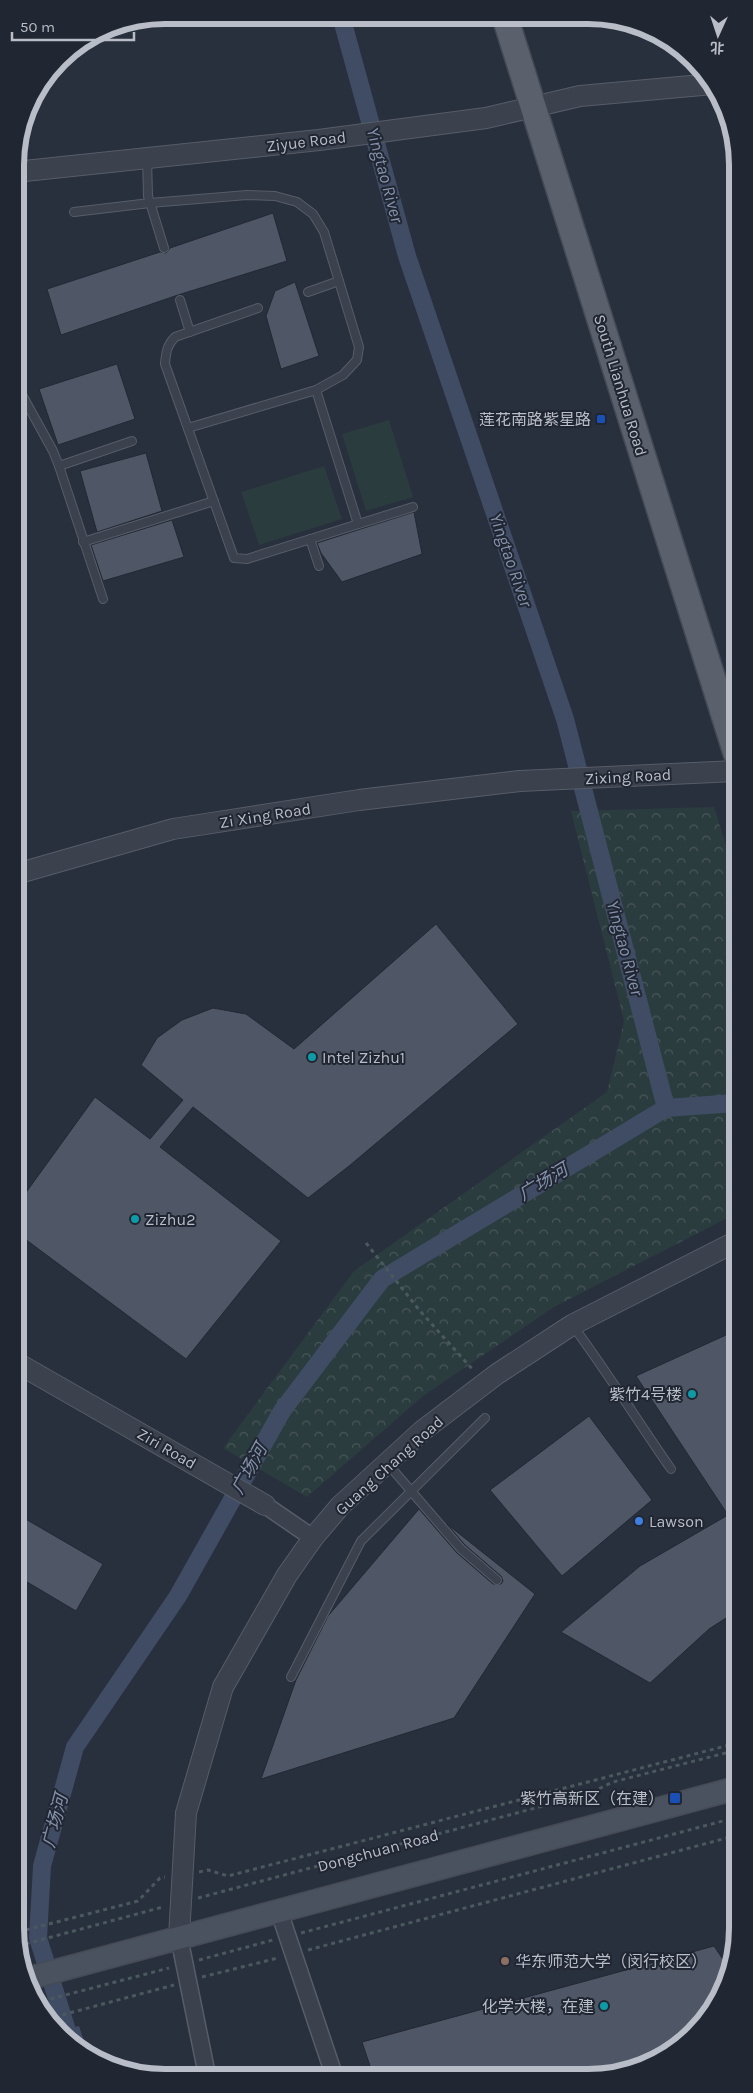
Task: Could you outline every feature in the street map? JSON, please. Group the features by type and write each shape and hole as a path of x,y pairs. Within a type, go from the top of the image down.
{"main road":[{"name":"South Lianhua Road","path":"508,24 729,731"},
{"name":"Dongchuan Road","path":"33,1977 729,1790"}],"street":[{"name":"Ziyue Road","path":"24,171 320,140 486,118 580,96 704,85"},
{"name":"Zixing Road","path":"520,781 729,771"},
{"name":"Zi Xing Road","path":"24,872 173,829 359,800 520,781"},
{"name":"Guang Chang Road","path":"179,1937 186,1813 223,1687 287,1575 313,1538 340,1506 422,1431 485,1383 572,1325 729,1245"},
{"name":"Ziri Road","path":"24,1367 265,1504 313,1538"},
{"path":"279,1911 332,2069"},
{"path":"179,1937 206,2069"}],"lane":[{"path":"147,158 148,196 164,248"},
{"path":"74,212 150,203 247,195 275,196 297,202 313,214 324,232 359,347 357,360 343,375 316,390 188,428"},
{"path":"308,292 339,281"},
{"path":"180,300 190,332"},
{"path":"258,308 175,337 169,343 165,364 234,558 247,559 413,506"},
{"path":"316,390 358,524"},
{"path":"24,398 54,451 60,466 102,599"},
{"path":"60,466 132,440"},
{"path":"83,542 214,501"},
{"path":"310,539 319,566"},
{"path":"572,1325 608,1373 635,1418 671,1468"},
{"path":"291,1677 361,1541 485,1418"},
{"path":"387,1464 461,1549 497,1580"}],"path":[{"path":"366,1243 420,1311 485,1383"},
{"path":"24,1930 138,1901 160,1878 208,1870 228,1876 729,1745"},
{"name":"Dongchuan Road","path":"25,1944 588,1794 613,1782 729,1752"},
{"path":"44,2001 729,1819"},
{"path":"55,2017 729,1836"}],"green space":[{"path":"389,420 413,497 366,511 342,434"},
{"path":"324,466 342,519 259,545 241,492"},
{"path":"714,807 729,855 729,1217 554,1307 423,1396 307,1497 223,1448 354,1271 607,1092 624,1021 571,811"}],"water":[{"path":"79,2026 85,2044 79,2040 67,2029"}],"building":[{"path":"273,213 287,261 178,295 61,335 47,289 160,252 166,253 170,248"},
{"path":"295,282 319,356 281,369 266,316 275,291"},
{"path":"117,364 135,419 58,445 39,389"},
{"path":"146,453 162,511 97,532 80,471"},
{"path":"414,512 422,554 342,582 321,553 317,543"},
{"path":"172,520 184,557 103,581 91,545"},
{"path":"436,924 518,1024 349,1166 308,1198 193,1107 160,1147 281,1241 186,1359 24,1238 24,1195 95,1097 150,1139 183,1100 141,1065 157,1038 182,1020 213,1008 246,1014 294,1049"},
{"path":"729,1334 729,1616 709,1629 650,1683 561,1632 640,1566 728,1515 636,1376"},
{"path":"589,1416 652,1500 562,1576 490,1490"},
{"path":"419,1509 457,1553 493,1584 501,1584 503,1581 501,1576 465,1545 447,1524 535,1594 454,1718 261,1779 296,1680 328,1616"},
{"path":"24,1518 103,1564 76,1611 24,1580"},
{"name":"化学大楼，在建","path":"714,1946 725,1963 719,1982 710,1999 688,2028 651,2055 616,2067 588,2069 371,2069 362,2042"}],"waterway":[{"name":"Yingtao River","path":"343,24 407,256 565,719 666,1108"},
{"name":"广场河","path":"67,2030 38,1938 42,1866 75,1747 178,1596 282,1411 382,1279 666,1108 729,1104"}],"place":[{"name":"莲花南路紫星路","path":"601,419"},
{"name":"Intel Zizhu1","path":"312,1057"},
{"name":"Zizhu2","path":"135,1219"},
{"name":"紫竹4号楼","path":"692,1394"},
{"name":"Lawson","path":"639,1521"},
{"name":"紫竹高新区（在建）","path":"675,1798"},
{"name":"华东师范大学（闵行校区）","path":"505,1961"},
{"name":"化学大楼，在建","path":"604,2006"}]}
